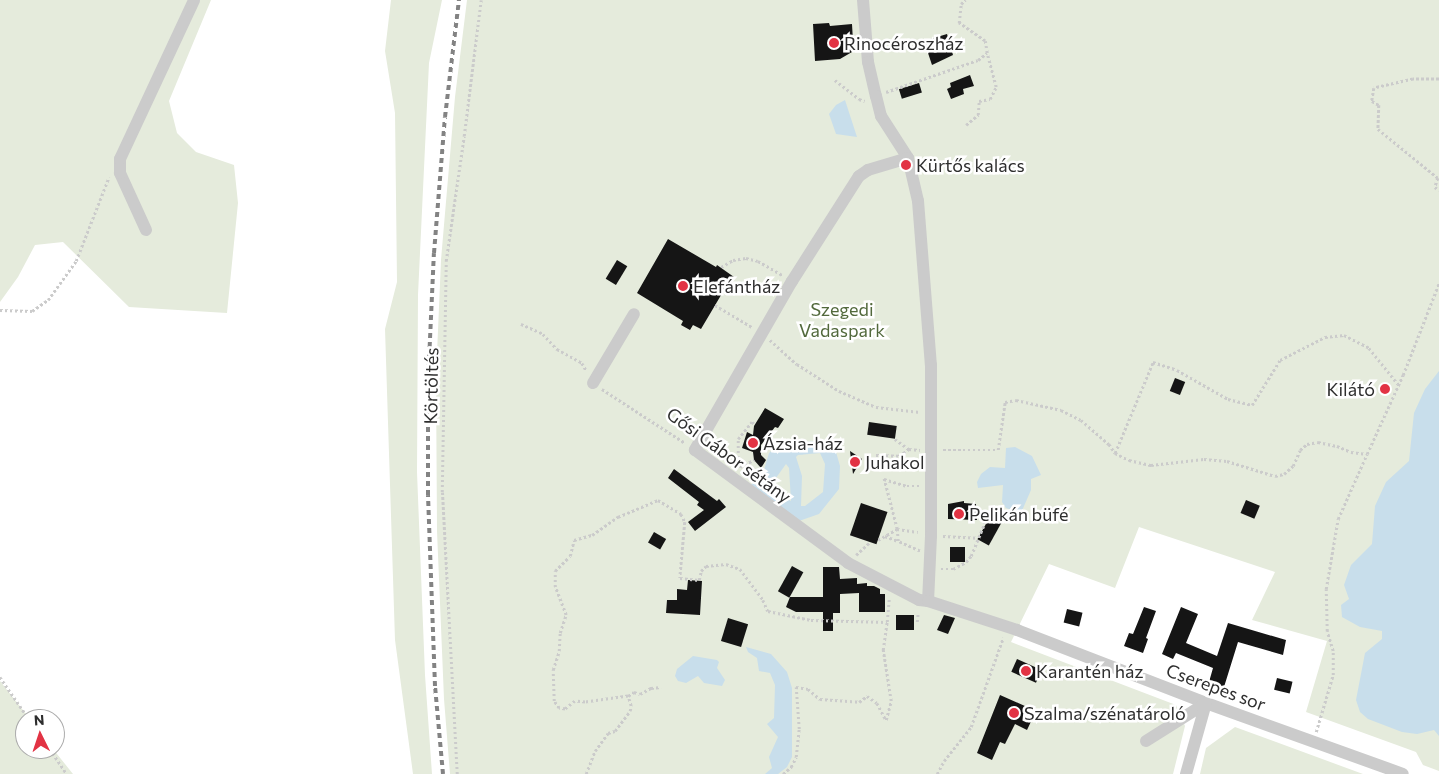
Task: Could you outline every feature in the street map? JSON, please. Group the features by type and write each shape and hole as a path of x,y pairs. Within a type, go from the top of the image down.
{"street":[{"path":"146,230 120,173 120,159 194,0"},
{"path":"863,0 868,62 881,116 908,158 918,201 931,365 931,536 928,601"},
{"path":"695,450 792,281 859,176 868,170 908,158"},
{"path":"593,382 634,314"},
{"name":"Gősi Gábor sétány","path":"695,450 735,473 848,563 891,587 919,600 928,601"},
{"name":"Cserepes sor","path":"928,601 1012,628 1206,702 1404,774"},
{"path":"1146,741 1206,702"},
{"path":"1186,774 1206,702"}],"path":[{"name":"Körtöltés","path":"457,774 442,492 446,261 481,0"},
{"path":"965,0 961,4 959,23 985,41 996,87 990,99 980,101 978,115 966,125"},
{"path":"835,80 859,99 877,101 978,60 987,53"},
{"path":"1439,79 1413,79 1374,88 1372,101 1379,105 1378,129 1438,178 1435,187 1439,190"},
{"path":"0,310 32,311 48,300 76,261 95,216 103,188 120,159"},
{"path":"721,267 733,260 746,258 758,261 792,281"},
{"path":"1320,717 1333,675 1333,650 1328,631 1326,589 1338,519 1398,384 1439,283"},
{"path":"715,305 763,334 797,364 839,391 876,407 931,413"},
{"name":"Gősi Gábor sétány","path":"521,324 543,334 557,349 582,363 593,382 695,450"},
{"path":"1115,453 1153,362 1177,370 1228,399 1252,405 1280,360 1325,336 1344,335 1370,348 1398,384"},
{"path":"895,439 909,449 998,450 1004,402 1016,400 1061,410 1081,420 1109,444 1115,453 1129,460 1151,465 1204,459 1227,461 1275,476 1284,474 1294,466 1300,450 1307,444 1318,442 1337,446 1351,452 1367,454"},
{"path":"735,473 738,439 752,422 755,424"},
{"path":"876,455 899,456 909,449"},
{"path":"735,473 754,460"},
{"path":"898,541 897,529 884,479 906,486 931,486"},
{"path":"661,687 651,688 640,694 634,692 628,696 575,702 566,709 559,708 554,701 553,670 559,651 560,633 566,616 555,587 555,572 570,556 574,540 592,535 618,517 658,500 680,514 685,522 680,578 699,580 701,571 706,566 726,564 740,569 764,600 768,611 775,614 811,620 887,622"},
{"path":"930,570 953,569 966,562 971,556 992,505"},
{"path":"878,540 897,529 910,529 931,536 977,538"},
{"path":"885,536 930,556"},
{"path":"848,563 870,542"},
{"path":"783,774 791,767 796,757 799,729 796,687 808,689 820,699 859,702 867,696 876,703 886,720 891,701 883,650 891,587"},
{"path":"936,774 971,727 1012,628"},
{"path":"0,677 22,709"},
{"path":"586,774 595,751 608,733 615,731 630,711 628,696"},
{"path":"57,759 67,774"}],"green space":[{"path":"0,0 211,0 169,101 177,133 196,152 234,165 238,203 227,313 129,307 63,242 35,245 18,277 0,302"},
{"path":"391,0 442,0 429,63 418,295 417,472 425,675 432,774 413,774 395,640 385,329 397,282 395,113 385,51"},
{"name":"Szegedi Vadaspark","path":"467,0 1439,0 1439,771 1423,765 1416,752 1306,712 1327,641 1252,620 1275,572 1139,527 1115,588 1049,564 1011,642 1176,705 1185,726 1173,774 450,774 444,699 437,531 436,377 441,260 455,97"},
{"path":"0,681 22,709 15,709 15,759 61,759 73,774 0,774"},
{"path":"1235,727 1363,774 1200,774 1206,748"}],"water":[{"path":"845,100 857,137 836,134 829,114 836,105"},
{"path":"1439,371 1439,736 1434,730 1417,734 1402,732 1368,719 1360,712 1356,700 1365,653 1382,639 1382,631 1360,627 1342,617 1341,605 1349,599 1344,585 1351,565 1372,544 1375,506 1386,482 1409,461 1414,413 1425,389"},
{"path":"828,440 834,445 840,466 839,489 819,514 799,521 751,485 764,470 769,453 783,441 793,443","holes":["820,453 825,464 823,492 805,506 801,506 802,476 796,457 798,455","786,464 789,468 791,501 768,489"]},
{"path":"1015,447 1032,456 1041,475 1031,479 1031,490 1021,513 1006,508 1002,502 1003,485 978,488 977,482 981,474 990,467 1005,468 1006,448"},
{"path":"746,647 771,654 787,672 792,688 792,757 787,767 778,774 765,774 772,768 769,757 778,737 767,724 774,718 775,685 770,673 759,671 757,658 748,652"},
{"path":"693,656 719,662 717,668 725,680 722,686 704,683 698,676 686,683 678,681 675,676 677,669"}],"building":[{"name":"Rinocéroszház","path":"829,23 830,26 852,24 853,41 856,46 851,50 852,52 840,59 815,61 813,24"},
{"path":"947,34 953,55 932,65 924,41"},
{"path":"970,75 974,86 963,89 964,94 951,99 947,89 951,87 950,83"},
{"path":"919,83 922,93 902,99 899,89"},
{"name":"Elefántház","path":"668,239 716,267 717,265 734,277 730,280 701,329 693,325 690,330 681,325 683,321 637,293"},
{"path":"617,260 627,266 616,285 606,279"},
{"path":"1175,378 1185,382 1180,395 1170,391"},
{"name":"Ázsia-ház","path":"765,408 784,419 761,445 761,455 766,460 761,468 754,460 753,452 742,448 747,432 753,435 754,426"},
{"path":"869,422 897,426 895,439 867,435"},
{"path":"850,451 862,459 853,474"},
{"path":"674,469 717,501 719,499 726,507 695,531 688,522 704,510 697,505 699,502 668,478"},
{"path":"1246,500 1260,506 1254,519 1241,513"},
{"name":"Pelikán büfé","path":"964,501 964,503 976,504 977,520 948,519 948,504"},
{"path":"861,503 887,512 876,544 850,535"},
{"path":"992,513 1003,519 989,546 977,539"},
{"path":"654,532 666,539 660,549 648,542"},
{"path":"950,547 965,547 965,562 950,562"},
{"path":"792,566 803,572 789,598 778,591"},
{"path":"823,567 839,567 840,579 857,578 857,584 867,583 867,586 874,586 880,589 880,594 885,594 885,612 859,612 859,593 840,594 840,613 833,613 833,631 823,631 823,612 796,612 786,607 790,597 823,597"},
{"path":"688,580 702,581 700,615 666,613 667,600 677,600 677,589 687,590"},
{"path":"1144,607 1156,611 1146,638 1148,639 1143,653 1124,646 1129,633 1133,634"},
{"path":"1181,607 1198,614 1186,643 1217,656 1228,623 1286,640 1283,655 1238,642 1224,687 1209,682 1213,668 1176,653 1173,659 1162,654"},
{"path":"1067,609 1083,613 1079,626 1064,623"},
{"path":"896,615 914,615 914,630 896,630"},
{"path":"944,615 955,618 948,634 937,630"},
{"path":"728,618 748,624 741,647 721,641"},
{"name":"Karantén ház","path":"1017,659 1042,670 1036,683 1011,672"},
{"path":"1277,678 1293,682 1290,694 1274,690"},
{"path":"1000,695 1036,711 1027,730 1015,724 1005,744 1000,742 992,760 977,753"}],"railway":[{"path":"443,774 435,686 428,495 428,383 434,253 445,117 459,0"}],"place":[{"name":"Rinocéroszház","path":"834,43"},
{"name":"Kürtős kalács","path":"906,165"},
{"name":"Elefántház","path":"683,286"},
{"name":"Kilátó","path":"1385,389"},
{"name":"Ázsia-ház","path":"753,443"},
{"name":"Juhakol","path":"855,462"},
{"name":"Pelikán büfé","path":"959,514"},
{"name":"Karantén ház","path":"1026,671"},
{"name":"Szalma/szénatároló","path":"1014,713"}]}
